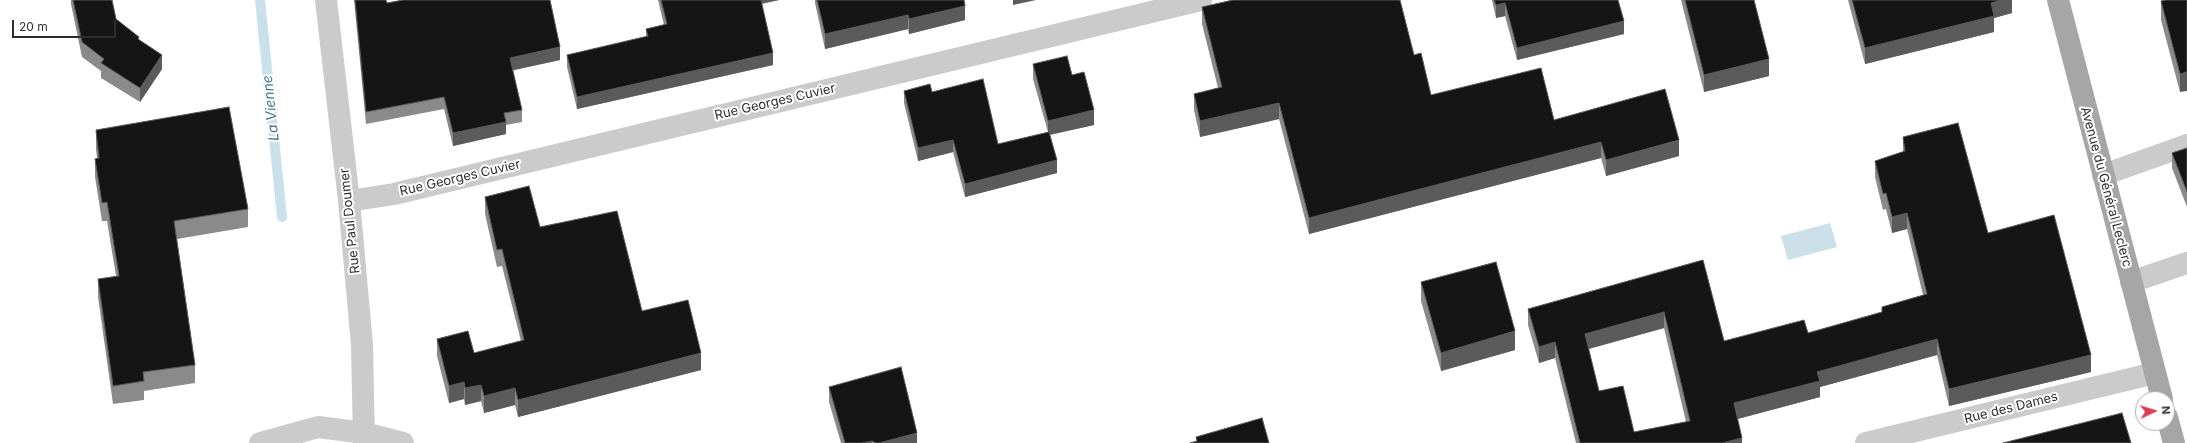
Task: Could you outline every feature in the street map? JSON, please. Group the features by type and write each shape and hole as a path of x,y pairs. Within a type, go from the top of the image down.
{"main road":[{"name":"Avenue du Général Leclerc","path":"2058,0 2160,391"},
{"path":"2171,431 2174,443"}],"street":[{"name":"Rue Paul Doumer","path":"326,0 349,201 362,345 364,438"},
{"name":"Rue Georges Cuvier","path":"349,201 394,194 1201,0"},
{"path":"2103,175 2187,145"},
{"path":"2131,282 2187,263"},
{"name":"Rue des Dames","path":"1866,443 2155,373"},
{"path":"260,443 318,427 364,438 403,443"}],"water":[{"path":"1830,223 1837,247 1788,260 1781,236"}],"building":[{"path":"73,0 112,0 116,19 139,37 138,39 162,55 140,88 101,63 104,59 82,42"},
{"path":"355,0 386,0 387,3 403,0 550,0 560,47 510,58 522,110 504,113 506,122 453,133 444,97 366,112"},
{"path":"661,0 761,0 773,53 577,97 567,55 648,36 646,29 667,24"},
{"path":"817,0 964,0 965,6 909,19 908,15 825,34"},
{"path":"1233,0 1400,0 1414,55 1421,53 1431,95 1541,68 1554,120 1665,89 1679,140 1606,160 1601,142 1309,218 1279,103 1200,121 1194,94 1222,87 1202,7"},
{"path":"1494,0 1618,0 1624,21 1517,48 1505,3 1496,5"},
{"path":"1685,0 1754,0 1769,59 1704,75"},
{"path":"1852,0 2001,0 1991,3 1994,16 1865,48"},
{"path":"2187,0 2187,72 2180,74 2161,1"},
{"path":"1067,56 1072,75 1084,72 1094,110 1048,121 1033,64"},
{"path":"983,79 998,144 1049,132 1057,160 965,184 953,140 918,148 904,91 930,84 932,92"},
{"path":"229,107 248,209 174,221 195,365 143,372 144,381 113,386 98,279 119,276 107,202 102,203 95,159 99,158 96,130"},
{"path":"1958,123 1988,233 2054,215 2091,355 1949,389 1937,339 1817,372 1820,381 1734,403 1742,438 1722,443 1580,443 1555,342 1539,347 1528,309 1703,260 1724,341 1804,320 1808,333 1882,312 1882,307 1927,294 1907,213 1892,217 1886,193 1883,194 1875,161 1905,151 1903,137","holes":["1664,312 1690,421 1634,432 1623,386 1599,391 1585,334"]},
{"path":"2187,148 2187,192 2172,153"},
{"path":"529,186 540,227 617,211 642,311 688,300 701,353 518,400 515,388 484,396 481,385 465,388 464,382 449,386 437,339 468,331 474,353 524,340 502,249 497,250 485,197"},
{"path":"1496,262 1515,331 1441,353 1421,282"},
{"path":"901,367 917,433 879,443 872,441 862,443 845,443 829,387"},
{"path":"2122,413 2131,443 2003,443"},
{"path":"1262,418 1269,443 1190,443 1197,441 1196,437"}],"waterway":[{"name":"La Vienne","path":"260,0 282,217"}]}
